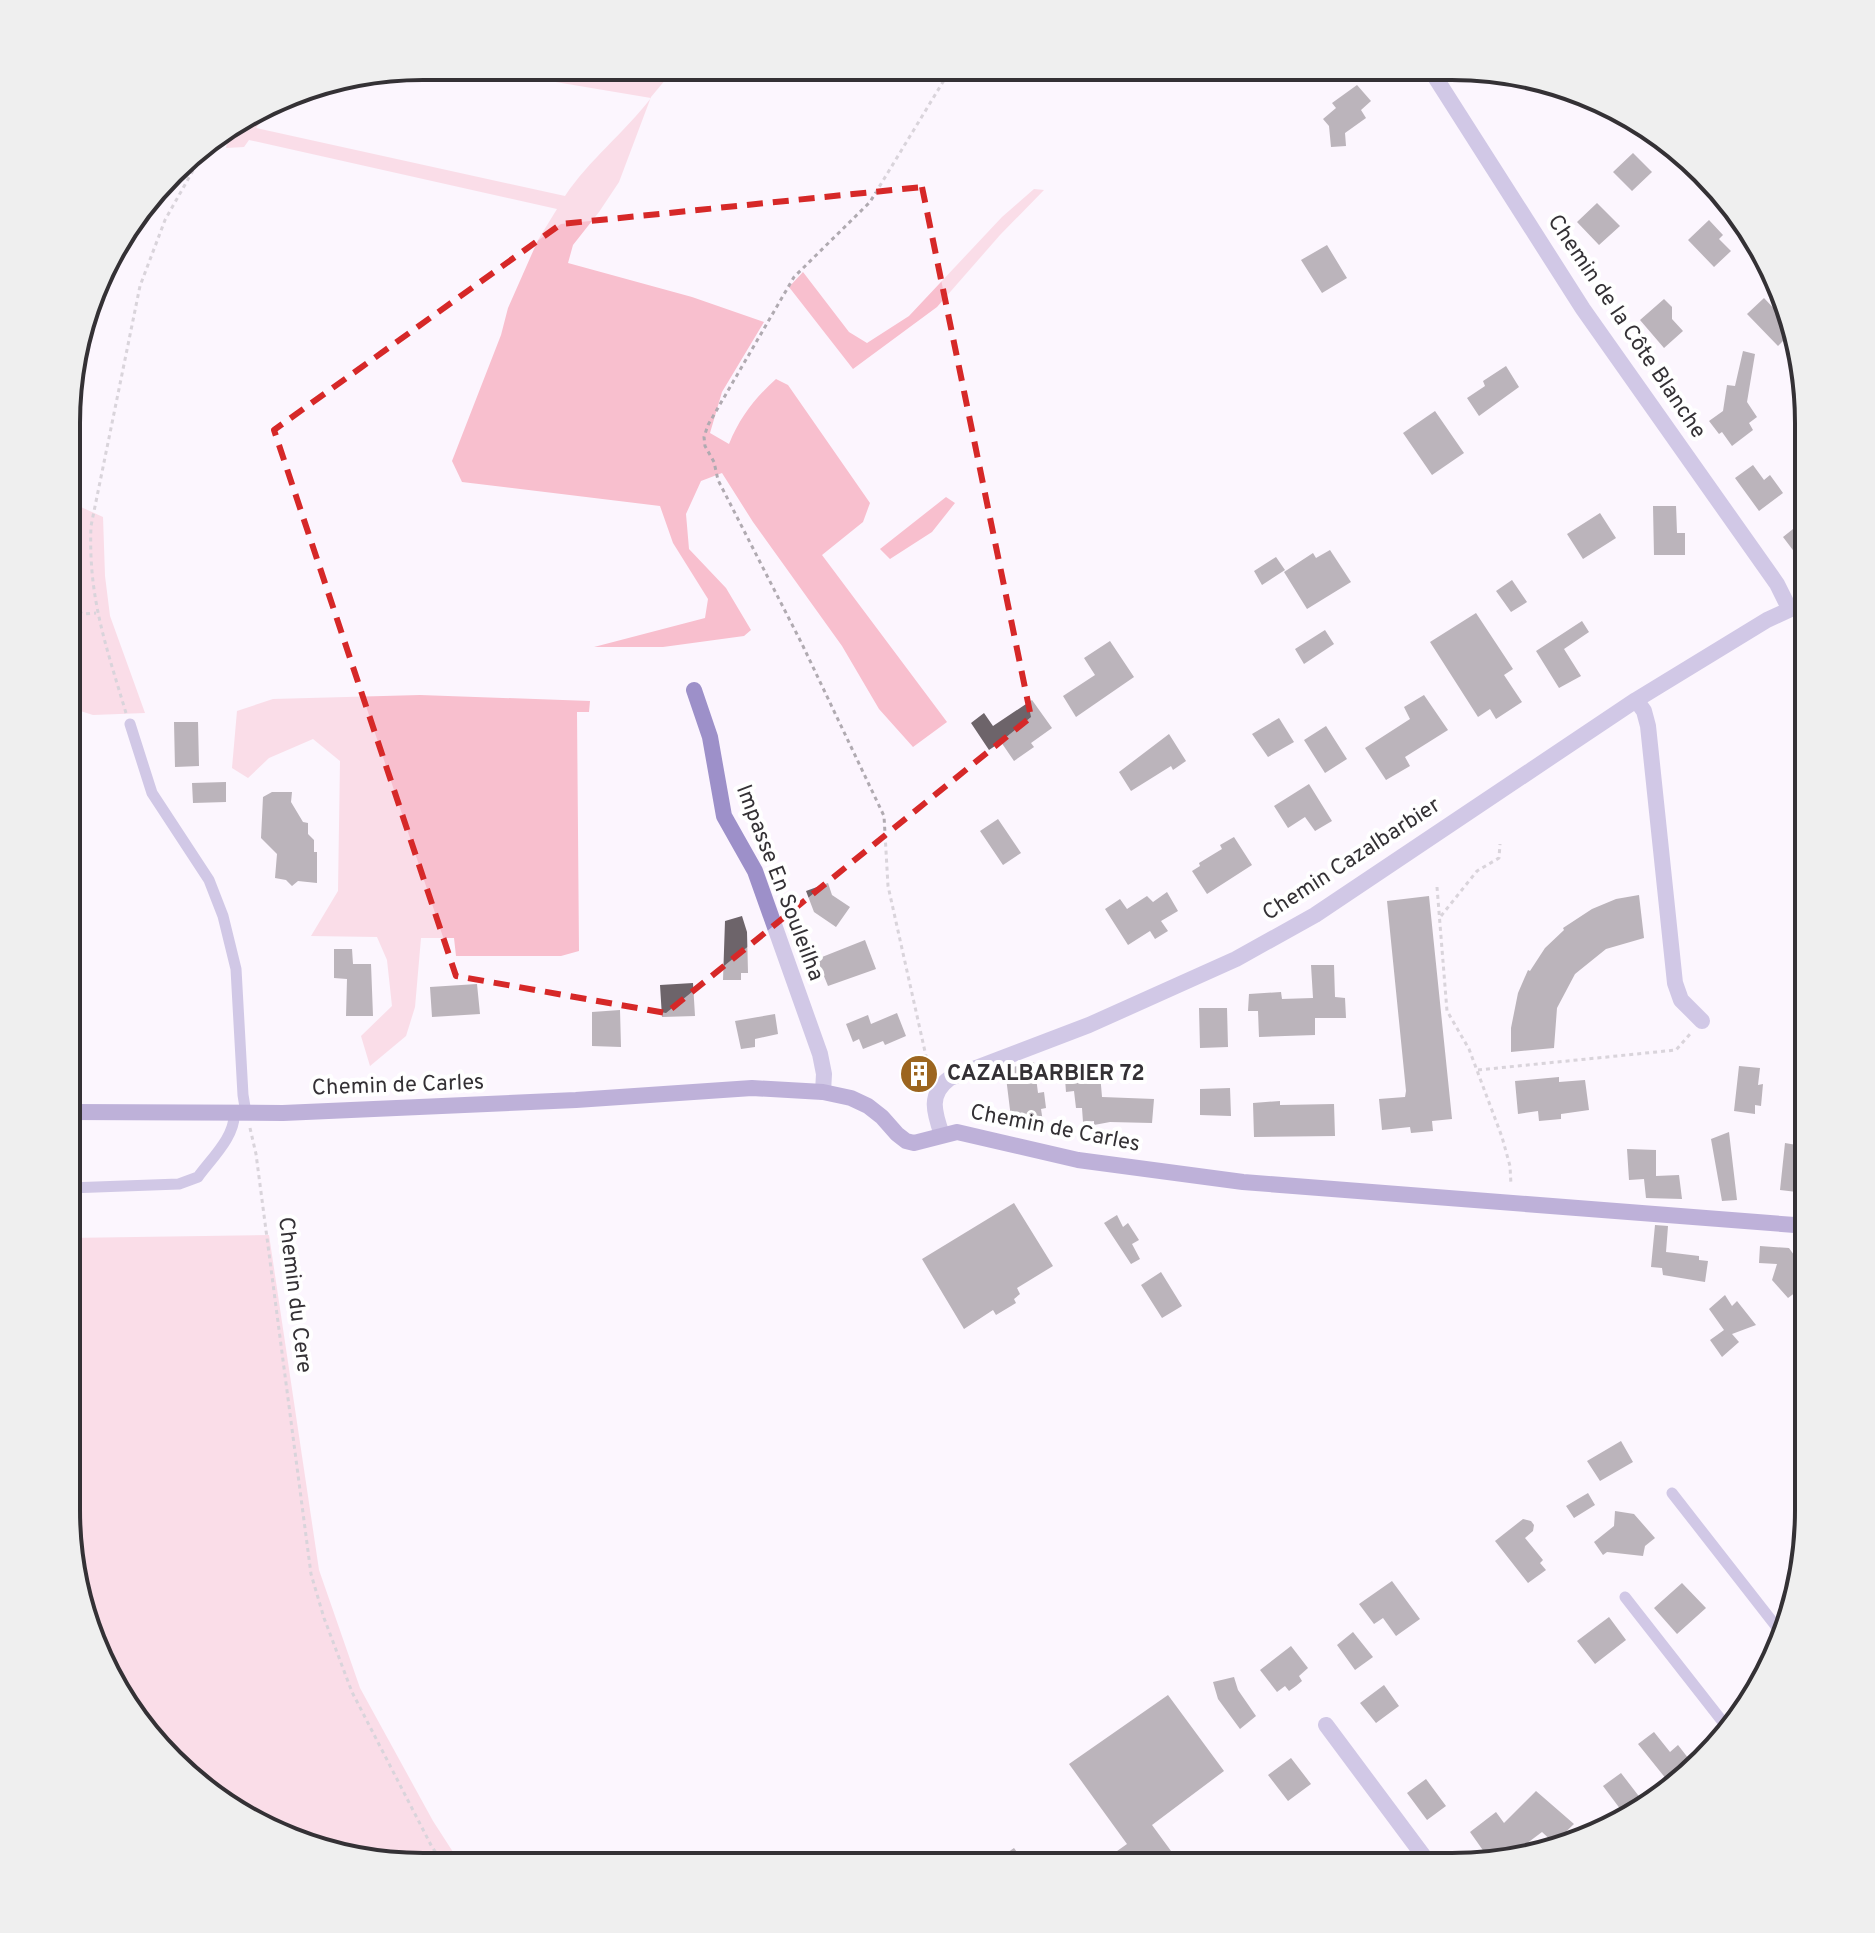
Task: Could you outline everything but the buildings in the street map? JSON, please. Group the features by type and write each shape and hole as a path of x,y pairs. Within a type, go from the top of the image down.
{"street":[{"name":"Chemin de la Côte Blanche","path":"1437,80 1583,309 1777,584 1789,608"},
{"name":"Chemin Cazalbarbier","path":"939,1087 950,1078 1089,1025 1249,952 1315,915 1636,700 1795,606"},
{"name":"Impasse En Souleilha","path":"694,690 710,737 724,816 755,871 770,908 820,1054 824,1074 823,1092"},
{"path":"1636,700 1644,711 1648,726 1675,983 1681,1000 1702,1021"},
{"path":"939,1087 934,1101 942,1135"},
{"name":"Chemin de Carles","path":"80,1112 240,1113 576,1100 752,1088 823,1092 851,1098 868,1106 906,1141 923,1141 957,1132 1078,1160 1243,1182 1795,1225"},
{"path":"1326,1725 1421,1853"}],"lane":[{"path":"80,1188 192,1181 226,1139 240,1113 243,1095 236,969 223,916 209,880 152,793 130,724"},
{"path":"1672,1493 1775,1625"},
{"path":"1625,1597 1722,1721"}],"path":[{"path":"939,1087 928,1072 888,886 884,816 802,644 718,480 704,437 794,277 870,202 944,80"},
{"path":"130,724 96,613 89,563 91,526 140,286 165,220 195,167"},
{"path":"80,612 96,613"},
{"path":"1440,918 1477,871 1499,858 1500,844"},
{"path":"1437,887 1447,1011 1478,1070 1502,1137 1510,1166 1511,1204"},
{"path":"1478,1070 1676,1050 1702,1021"},
{"name":"Chemin du Cere","path":"240,1113 256,1154 311,1574 352,1692 436,1853"}],"highlighted area":[{"path":"922,187 1031,717 666,1013 456,976 274,430 561,224"}],"shaded area":[{"path":"544,80 666,80 651,98"},
{"path":"650,99 619,182 573,245 568,263 692,297 764,322 722,392 710,433 729,444 749,408 776,379 788,385 870,503 863,522 822,555 947,722 913,747 879,709 842,646 753,522 722,473 701,481 686,514 689,549 726,588 751,630 744,636 663,647 594,647 705,618 708,599 673,543 660,506 462,482 452,461 501,335 508,308 538,240 557,209 249,140 244,147 226,148 228,141 262,120 256,128 565,196"},
{"path":"1034,189 1044,190 937,307 853,369 789,287 803,272 849,332 867,343 909,316 1002,217"},
{"path":"946,497 955,503 932,532 890,559 880,549"},
{"path":"80,507 103,517 110,616 145,713 93,715 80,711"},
{"path":"420,695 590,701 589,712 577,712 579,951 561,956 456,956 454,938 421,938 415,1007 406,1036 370,1066 361,1036 392,1006 387,960 377,937 311,936 338,891 340,761 313,739 269,758 248,778 232,768 237,711 273,699"},
{"path":"269,1235 319,1570 360,1688 454,1853 401,1852 356,1846 313,1835 271,1818 232,1795 180,1753 151,1719 126,1682 98,1620 83,1555 80,1510 80,1238"}],"place":[{"name":"CAZALBARBIER 72","path":"919,1074"}]}
